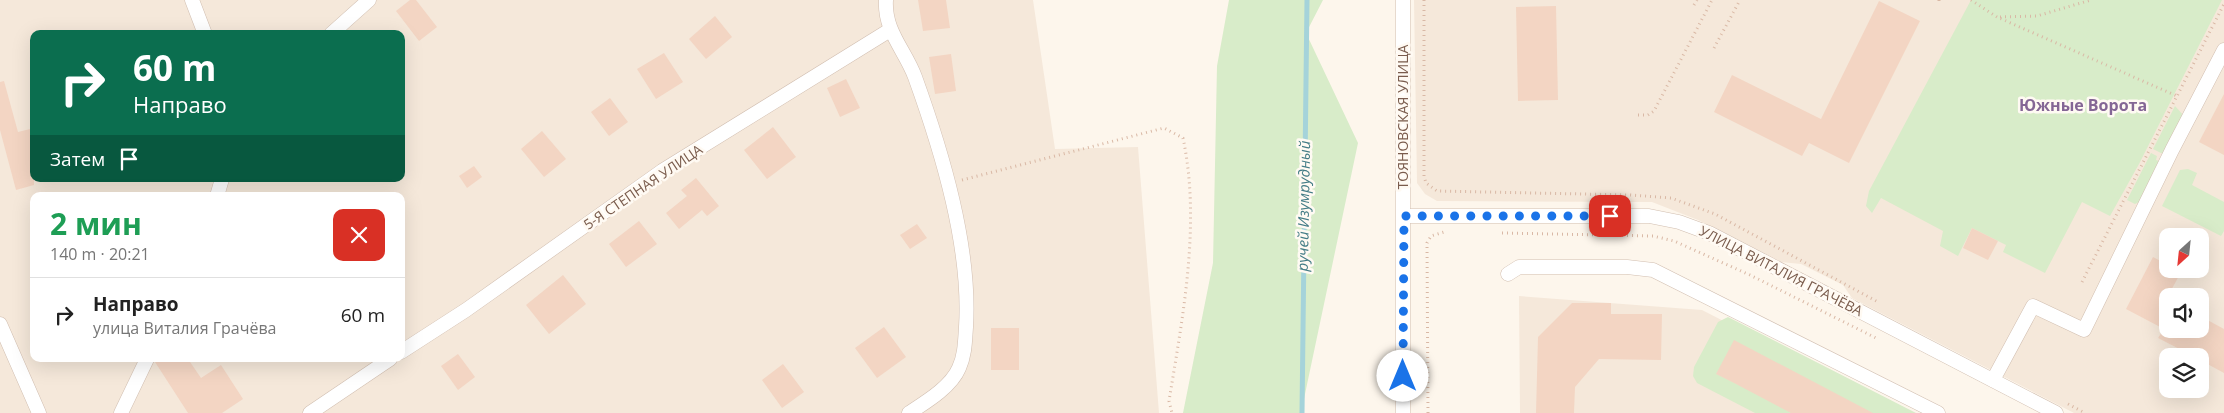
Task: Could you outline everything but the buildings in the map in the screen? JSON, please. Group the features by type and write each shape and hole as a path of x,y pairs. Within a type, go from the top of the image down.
{"street":[{"path":"192,0 203,30"},
{"path":"335,30 369,0"},
{"path":"886,0 890,30 914,75 948,184 958,221 968,296 964,353 959,369 950,381 909,413"},
{"name":"ТОЯНОВСКАЯ УЛИЦА","path":"1402,0 1403,413"},
{"name":"5-Я СТЕПНАЯ УЛИЦА","path":"405,349 466,310 662,171 890,30"},
{"path":"1993,380 2033,306 2084,330 2172,150 2224,50"},
{"name":"УЛИЦА ВИТАЛИЯ ГРАЧЁВА","path":"1404,216 1649,216 1679,222 1709,233 2056,413"},
{"path":"1508,274 1519,268 1627,267 1653,270 1938,413"},
{"path":"0,324 39,413"},
{"path":"121,413 146,362"},
{"path":"310,413 386,362"}],"path":[{"path":"1424,0 1424,176 1426,183 1432,188 1446,192"},
{"path":"1694,5 1697,0"},
{"path":"1638,115 1648,115 1654,111 1712,0"},
{"path":"1714,48 1740,0"},
{"path":"1971,0 1997,17 2177,96"},
{"path":"1997,17 2037,16 2091,0"},
{"path":"2082,282 2224,4"},
{"path":"948,184 1164,128 1183,138 1189,165 1190,240 1182,321 1169,401 1172,413"},
{"path":"1428,413 1428,243 1431,236 1446,231"},
{"path":"1496,232 1653,236 1674,241 1750,275 1884,343"}],"shaded area":[{"path":"0,0 1033,0 1055,149 1138,147 1159,413 0,413"},
{"path":"1414,0 2224,0 2224,413 2074,413 1852,298 1843,285 1801,264 1781,262 1698,220 1652,202 1437,201 1425,194 1417,183"},
{"path":"1519,296 1702,310 1903,413 1520,413"}],"green space":[{"path":"1229,0 1323,0 1306,33 1358,143 1301,413 1183,413 1213,263 1217,66"},
{"path":"1971,0 2222,0 2139,164 2110,216 2082,202 2045,273 2003,252 2006,245 1972,228 1958,256 1940,246 1943,231 1881,198 1872,213 1866,206 1869,191"},
{"path":"2175,106 2184,116 2165,155 2153,149"},
{"path":"2151,153 2157,156 2156,160 2161,162 2141,201 2135,204 2127,200"},
{"path":"2188,169 2197,173 2192,185 2224,202 2224,231 2221,236 2209,230 2209,228 2205,228 2162,206 2180,170"},
{"path":"1728,317 1916,413 1755,413 1697,383 1693,376 1694,367 1718,322"}],"waterway":[{"name":"ручей Изумрудный","path":"1302,413 1307,0"}],"district":[{"name":"Южные Ворота","path":"2083,105"}],"route":[{"path":"1403,376 1404,216 1610,216"}]}
